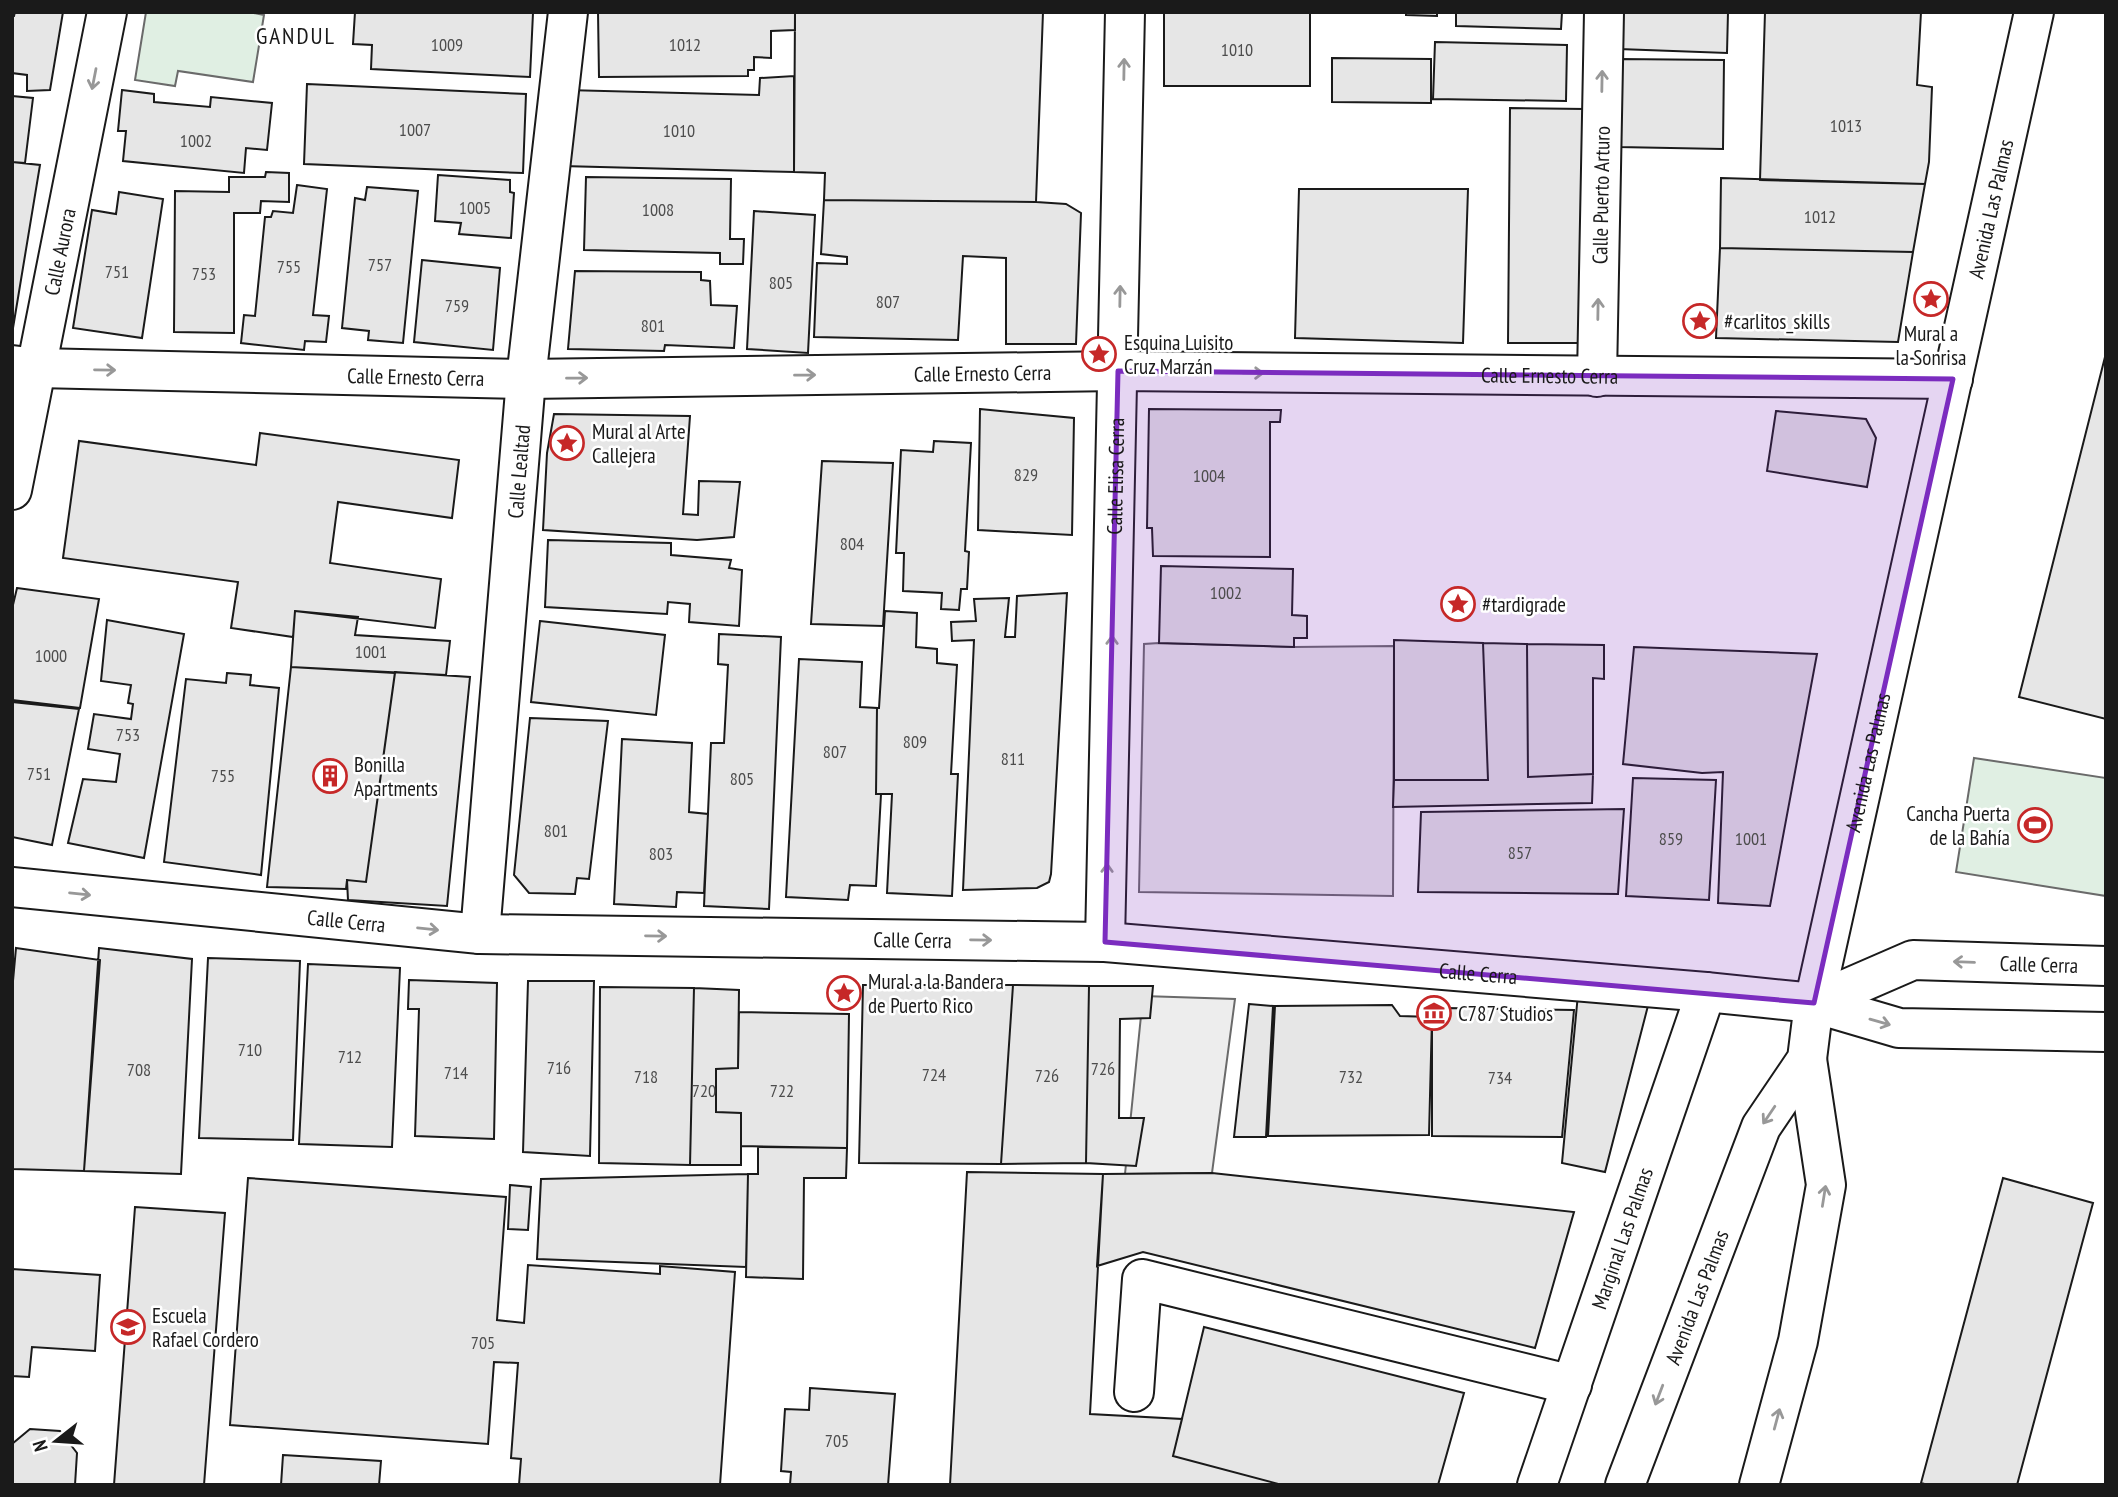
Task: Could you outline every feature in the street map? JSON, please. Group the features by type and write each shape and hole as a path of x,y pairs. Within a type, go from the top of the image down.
{"street":[{"name":"Calle Aurora","path":"12,490 24,367 107,12"},
{"name":"Calle Lealtad","path":"480,934 526,379 568,12"},
{"name":"Calle Elisa Cerra","path":"1105,942 1125,12"},
{"name":"Calle Puerto Arturo","path":"1597,377 1604,12"},
{"name":"Avenida Las Palmas","path":"1625,1485 1761,1127 1807,1059 1814,1003 2034,12"},
{"name":"Calle Ernesto Cerra","path":"24,367 526,379 1118,371 1953,379"},
{"name":"Calle Cerra","path":"12,887 480,934 1105,942 1814,1003 1899,1028 2106,1032"},
{"name":"Calle Cerra","path":"1814,1003 1913,960 2106,966"},
{"name":"Marginal Las Palmas","path":"1537,1485 1706,992"},
{"path":"1759,1485 1798,1341 1826,1185 1807,1059"},
{"path":"1134,1392 1142,1279 1572,1385"}],"highlighted area":[{"path":"1118,371 1953,379 1814,1003 1105,942"}],"green space":[{"path":"146,12 249,12 264,15 253,82 178,71 175,86 135,80"},
{"name":"Cancha Puerta de la Bahía","path":"1974,758 2106,778 2106,896 1956,872"}],"shaded area":[{"path":"1144,644 1294,647 1394,646 1393,896 1139,892"},
{"path":"1143,996 1235,999 1212,1173 1125,1174"}],"building":[{"path":"15,12 63,12 50,90 27,91 27,75 12,73 12,16"},
{"path":"355,12 533,13 530,77 371,69 372,45 353,44"},
{"path":"598,12 795,12 795,30 771,31 771,58 754,57 754,70 748,70 748,76 599,77"},
{"path":"795,12 1043,12 1036,202 824,200 825,173 794,172"},
{"path":"1164,12 1310,12 1310,86 1164,86"},
{"path":"1406,12 1437,12 1437,16 1406,15"},
{"path":"1456,12 1562,12 1561,29 1456,26"},
{"path":"1619,12 1728,12 1727,53 1619,49"},
{"path":"1765,12 1921,12 1917,85 1932,87 1929,162 1925,184 1760,180"},
{"path":"1435,42 1567,45 1566,101 1433,99"},
{"path":"1332,58 1431,59 1431,103 1332,102"},
{"path":"1618,59 1724,60 1723,149 1618,147"},
{"path":"794,76 794,172 562,166 566,90 759,95 760,78"},
{"path":"307,84 526,94 523,173 304,164"},
{"path":"122,90 154,94 154,102 210,107 211,97 272,103 267,150 246,148 244,173 123,161 126,131 118,131"},
{"path":"12,96 33,98 25,163 12,162"},
{"path":"1510,108 1585,109 1582,343 1508,343"},
{"path":"12,162 40,165 12,334"},
{"path":"266,172 289,173 289,202 261,201 260,213 234,213 234,333 174,332 175,191 229,192 229,177 265,177"},
{"path":"438,175 510,180 510,192 514,193 511,238 459,234 461,223 435,221"},
{"path":"586,177 731,179 730,239 744,239 743,264 720,264 720,253 584,250"},
{"path":"1721,178 1925,184 1913,252 1720,248"},
{"path":"297,185 327,189 313,315 329,316 326,342 305,341 304,350 241,343 244,315 255,316 265,217 271,217 273,211 293,213"},
{"path":"367,187 418,191 403,343 368,340 369,331 342,328 355,198 365,200"},
{"path":"1299,189 1468,189 1463,343 1295,338"},
{"path":"119,192 163,199 142,338 73,328 92,210 116,214"},
{"path":"824,200 1066,204 1081,213 1076,344 1006,344 1006,258 963,256 958,340 814,337 817,263 847,264 847,257 821,254"},
{"path":"754,211 815,215 808,353 747,349"},
{"path":"1720,248 1913,252 1898,342 1716,338"},
{"path":"422,260 500,268 493,350 414,342"},
{"path":"575,271 701,272 701,280 710,281 711,305 737,306 734,348 665,345 664,351 568,349"},
{"path":"2106,353 2106,719 2019,697"},
{"path":"980,409 1074,418 1072,535 978,530"},
{"path":"1149,409 1281,410 1280,422 1270,422 1270,557 1153,556 1152,528 1147,528"},
{"path":"1776,411 1866,419 1876,438 1867,487 1767,471"},
{"path":"554,414 690,416 683,514 698,515 699,481 740,482 734,537 697,540 543,530 547,453"},
{"path":"260,433 459,460 452,518 338,502 330,563 441,579 435,628 295,611 293,637 231,628 238,582 63,558 79,441 256,465"},
{"path":"934,441 971,443 965,551 969,552 967,589 961,589 959,610 941,609 942,593 903,591 904,553 896,553 901,450 933,452"},
{"path":"822,461 893,463 883,626 811,624"},
{"path":"548,540 671,543 671,555 731,560 729,568 742,570 739,626 689,622 690,604 668,602 667,614 545,607"},
{"path":"1161,566 1293,569 1292,615 1307,616 1307,638 1294,638 1294,647 1159,643"},
{"path":"17,588 99,599 80,708 12,700 12,609"},
{"path":"1067,593 1049,882 1037,888 963,890 974,640 952,641 951,622 976,621 974,599 1009,598 1005,637 1015,637 1017,596"},
{"path":"295,611 358,617 355,635 450,641 446,675 291,667"},
{"path":"885,611 917,613 916,647 937,649 937,663 957,665 951,774 958,774 952,896 887,893 892,794 876,794 877,708"},
{"path":"107,620 184,634 144,858 68,843 83,779 116,782 120,754 88,749 94,714 131,719 133,704 128,703 131,685 101,681"},
{"path":"540,621 665,635 656,715 531,702"},
{"path":"719,634 781,637 769,909 704,906 711,743 724,743 728,665 718,664"},
{"path":"1394,640 1483,643 1488,780 1394,780"},
{"path":"1483,643 1527,644 1528,777 1593,774 1592,803 1393,807 1394,780 1488,780"},
{"path":"1527,644 1604,645 1604,679 1593,678 1593,774 1528,777"},
{"path":"1634,647 1817,654 1770,906 1718,903 1723,772 1702,773 1623,764"},
{"path":"799,659 862,662 860,707 877,708 876,794 881,794 876,886 850,885 848,900 786,897"},
{"name":"Bonilla Apartments","path":"291,667 395,673 366,882 347,880 346,889 267,887"},
{"path":"395,672 470,677 447,906 348,900 347,880 366,882"},
{"path":"227,673 251,675 250,685 279,688 261,875 164,862 186,679 226,683"},
{"path":"12,702 79,709 52,845 12,837"},
{"path":"530,718 608,721 589,879 577,878 575,894 529,893 514,875"},
{"path":"622,739 692,743 689,812 708,814 704,893 677,892 676,907 614,904"},
{"path":"1633,778 1716,780 1709,900 1626,896"},
{"path":"1624,809 1618,894 1418,892 1421,812"},
{"path":"16,948 100,960 84,1171 12,1169 12,992"},
{"path":"99,948 192,959 181,1174 84,1171"},
{"path":"208,958 300,961 293,1140 199,1138"},
{"path":"308,964 400,968 392,1147 299,1144"},
{"path":"409,980 497,983 494,1139 415,1136 419,1009 408,1009"},
{"path":"528,981 594,981 590,1156 523,1152"},
{"path":"863,985 1013,985 1001,1164 859,1163"},
{"path":"1013,985 1089,986 1086,1163 1001,1164"},
{"path":"1089,986 1153,986 1150,1018 1120,1019 1119,1118 1144,1118 1136,1166 1086,1163"},
{"path":"600,987 694,988 690,1165 599,1163"},
{"path":"694,988 739,990 738,1068 716,1069 716,1112 741,1113 741,1165 690,1165"},
{"path":"1578,994 1650,998 1605,1172 1562,1163"},
{"path":"1249,1004 1273,1006 1266,1137 1234,1137"},
{"path":"1392,1005 1400,1016 1432,1017 1429,1135 1268,1136 1275,1006"},
{"path":"1444,1008 1574,1010 1562,1137 1432,1136 1432,1017"},
{"path":"739,1012 849,1014 847,1148 741,1146 741,1113 716,1112 716,1069 738,1068"},
{"path":"758,1147 847,1148 846,1178 804,1178 803,1279 746,1277 748,1174 758,1174"},
{"path":"967,1172 1103,1174 1090,1414 1182,1419 1173,1456 1282,1485 950,1485"},
{"path":"1212,1173 1574,1212 1535,1348 1143,1252 1097,1266 1103,1174"},
{"path":"748,1174 746,1267 537,1259 541,1179"},
{"path":"248,1178 506,1197 497,1320 524,1323 528,1265 660,1274 660,1266 735,1272 720,1485 519,1485 521,1459 511,1458 518,1363 494,1362 488,1444 230,1425"},
{"path":"2003,1178 2093,1203 2017,1485 1928,1485 1921,1483"},
{"path":"510,1185 531,1187 528,1230 508,1229"},
{"path":"135,1207 225,1213 204,1485 114,1485"},
{"path":"12,1269 100,1275 95,1351 32,1347 29,1377 12,1376"},
{"path":"1204,1327 1464,1393 1438,1485 1282,1485 1173,1456"},
{"path":"810,1388 895,1394 888,1485 790,1485 791,1472 781,1471 785,1409 809,1410"},
{"path":"30,1429 60,1431 77,1453 75,1485 12,1485 12,1444"},
{"path":"283,1455 381,1461 379,1485 281,1485"}],"place":[{"name":"Mural a la Sonrisa","path":"1931,299"},
{"name":"#carlitos_skills","path":"1700,321"},
{"name":"Esquina Luisito Cruz Marzán","path":"1099,354"},
{"name":"Mural al Arte Callejera","path":"567,443"},
{"name":"#tardigrade","path":"1458,604"},
{"name":"Bonilla Apartments","path":"330,776"},
{"name":"Cancha Puerta de la Bahía","path":"2035,825"},
{"name":"Mural a la Bandera de Puerto Rico","path":"844,993"},
{"name":"C787 Studios","path":"1434,1013"},
{"name":"Escuela Rafael Cordero","path":"128,1327"}],"district":[{"name":"GANDUL","path":"296,35"}]}
